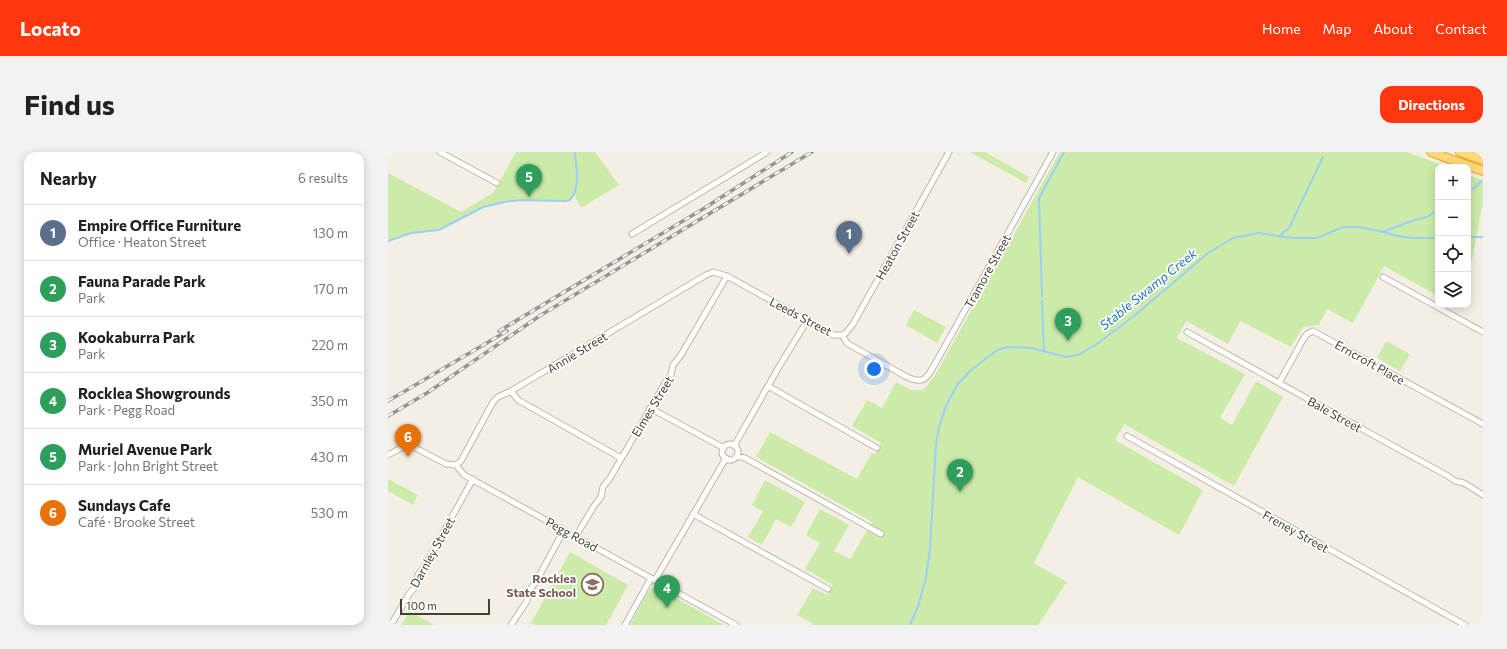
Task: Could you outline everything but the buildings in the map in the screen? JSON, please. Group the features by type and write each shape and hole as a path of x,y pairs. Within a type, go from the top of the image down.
{"highway":[{"path":"1431,152 1483,171"},
{"path":"1460,152 1479,159"}],"street":[{"path":"440,152 497,183"},
{"path":"632,234 767,152"},
{"name":"Heaton Street","path":"842,335 846,333 853,324 949,152"},
{"name":"Tramore Street","path":"914,380 921,381 929,374 1053,152"},
{"name":"Annie Street","path":"456,465 461,461 495,400 706,275 713,272 727,276"},
{"name":"Leeds Street","path":"727,276 833,335 842,335 847,343 914,380"},
{"name":"Elmes Street","path":"576,536 601,497 603,487 671,375 674,363 681,355 727,276"},
{"path":"1383,277 1483,332"},
{"path":"734,446 807,321"},
{"name":"Bale Street","path":"1187,332 1344,419 1350,424 1360,425 1364,430 1455,481 1464,483 1483,495"},
{"name":"Erncroft Place","path":"1279,383 1306,334 1313,332 1483,424"},
{"path":"768,386 877,448"},
{"path":"511,391 518,400 621,458"},
{"path":"650,408 724,448"},
{"name":"Freney Street","path":"1127,436 1465,625"},
{"name":"Pegg Road","path":"388,456 405,446 410,445 446,464 456,465 462,473 736,625"},
{"path":"724,448 727,445 734,446 738,451 737,456"},
{"path":"724,448 723,455 726,458 731,460 737,456 745,458 881,534"},
{"path":"625,625 726,458"},
{"name":"Darnley Street","path":"391,625 409,594 416,586 418,574 424,567 473,479"},
{"path":"693,514 828,589"},
{"path":"511,625 527,601 529,590 537,580 564,530"}],"green space":[{"path":"516,152 595,152 619,185 581,208 574,195 570,200 565,201 521,200 505,202 483,207 439,230 411,233 388,241 388,173 461,212 493,193"},
{"path":"970,152 985,152 1029,177 1026,183"},
{"path":"1060,152 1407,152 1439,164 1435,164 1435,294 1384,266 1353,323 1327,309 1319,325 1303,327 1291,347 1240,321 1228,344 1186,321 1177,338 1245,374 1220,418 1232,425 1256,381 1283,397 1234,486 1124,424 1115,440 1203,490 1179,535 1078,477 1034,563 1067,582 1038,625 811,625 812,623 797,615 813,588 827,595 833,585 805,569 820,543 806,535 820,509 849,525 834,551 850,559 872,522 756,457 770,432 857,479 872,453 875,454 881,443 852,426 867,400 882,408 896,382 911,390 923,390 934,377"},
{"path":"1471,176 1483,180 1483,202 1471,262"},
{"path":"914,310 946,327 937,343 906,325"},
{"path":"1386,341 1410,354 1400,371 1377,358"},
{"path":"388,479 418,495 413,505 388,491"},
{"path":"765,480 805,502 791,527 776,519 762,545 748,537 763,511 752,505"},
{"name":"Rocklea State School","path":"570,552 628,585 606,625 535,625 531,623"},
{"path":"652,588 660,589 724,625 630,625 648,591"},
{"path":"409,611 434,625 402,625"}],"waterway":[{"path":"388,241 411,233 439,230 483,207 505,202 520,200 570,200 576,189 577,183 575,152"},
{"path":"1042,296 1039,198 1064,152"},
{"path":"1279,236 1289,228 1323,157"},
{"name":"Stable Swamp Creek","path":"1471,189 1476,187 1481,181"},
{"name":"Stable Swamp Creek","path":"910,625 918,606 926,578 930,549 936,445 939,427 946,406 957,385 970,371 997,350 1008,347 1031,348 1066,357 1078,355 1097,344 1134,316 1208,253 1233,238 1259,233 1292,238 1317,238 1343,227 1359,227 1383,232 1414,220 1427,217 1435,212"},
{"path":"1384,232 1404,237 1435,238"},
{"path":"1471,237 1483,237"},
{"path":"1042,301 1044,351"}],"railway":[{"path":"499,331 703,209 792,152"},
{"path":"388,416 427,393 541,315 812,152"},
{"path":"388,401 507,331"}],"place":[{"name":"Muriel Avenue Park","path":"529,197"},
{"name":"Empire Office Furniture","path":"849,254"},
{"name":"Kookaburra Park","path":"1068,341"},
{"name":"Sundays Cafe","path":"408,457"},
{"name":"Fauna Parade Park","path":"960,492"},
{"name":"Rocklea State School","path":"592,585"},
{"name":"Rocklea Showgrounds","path":"667,608"}]}
